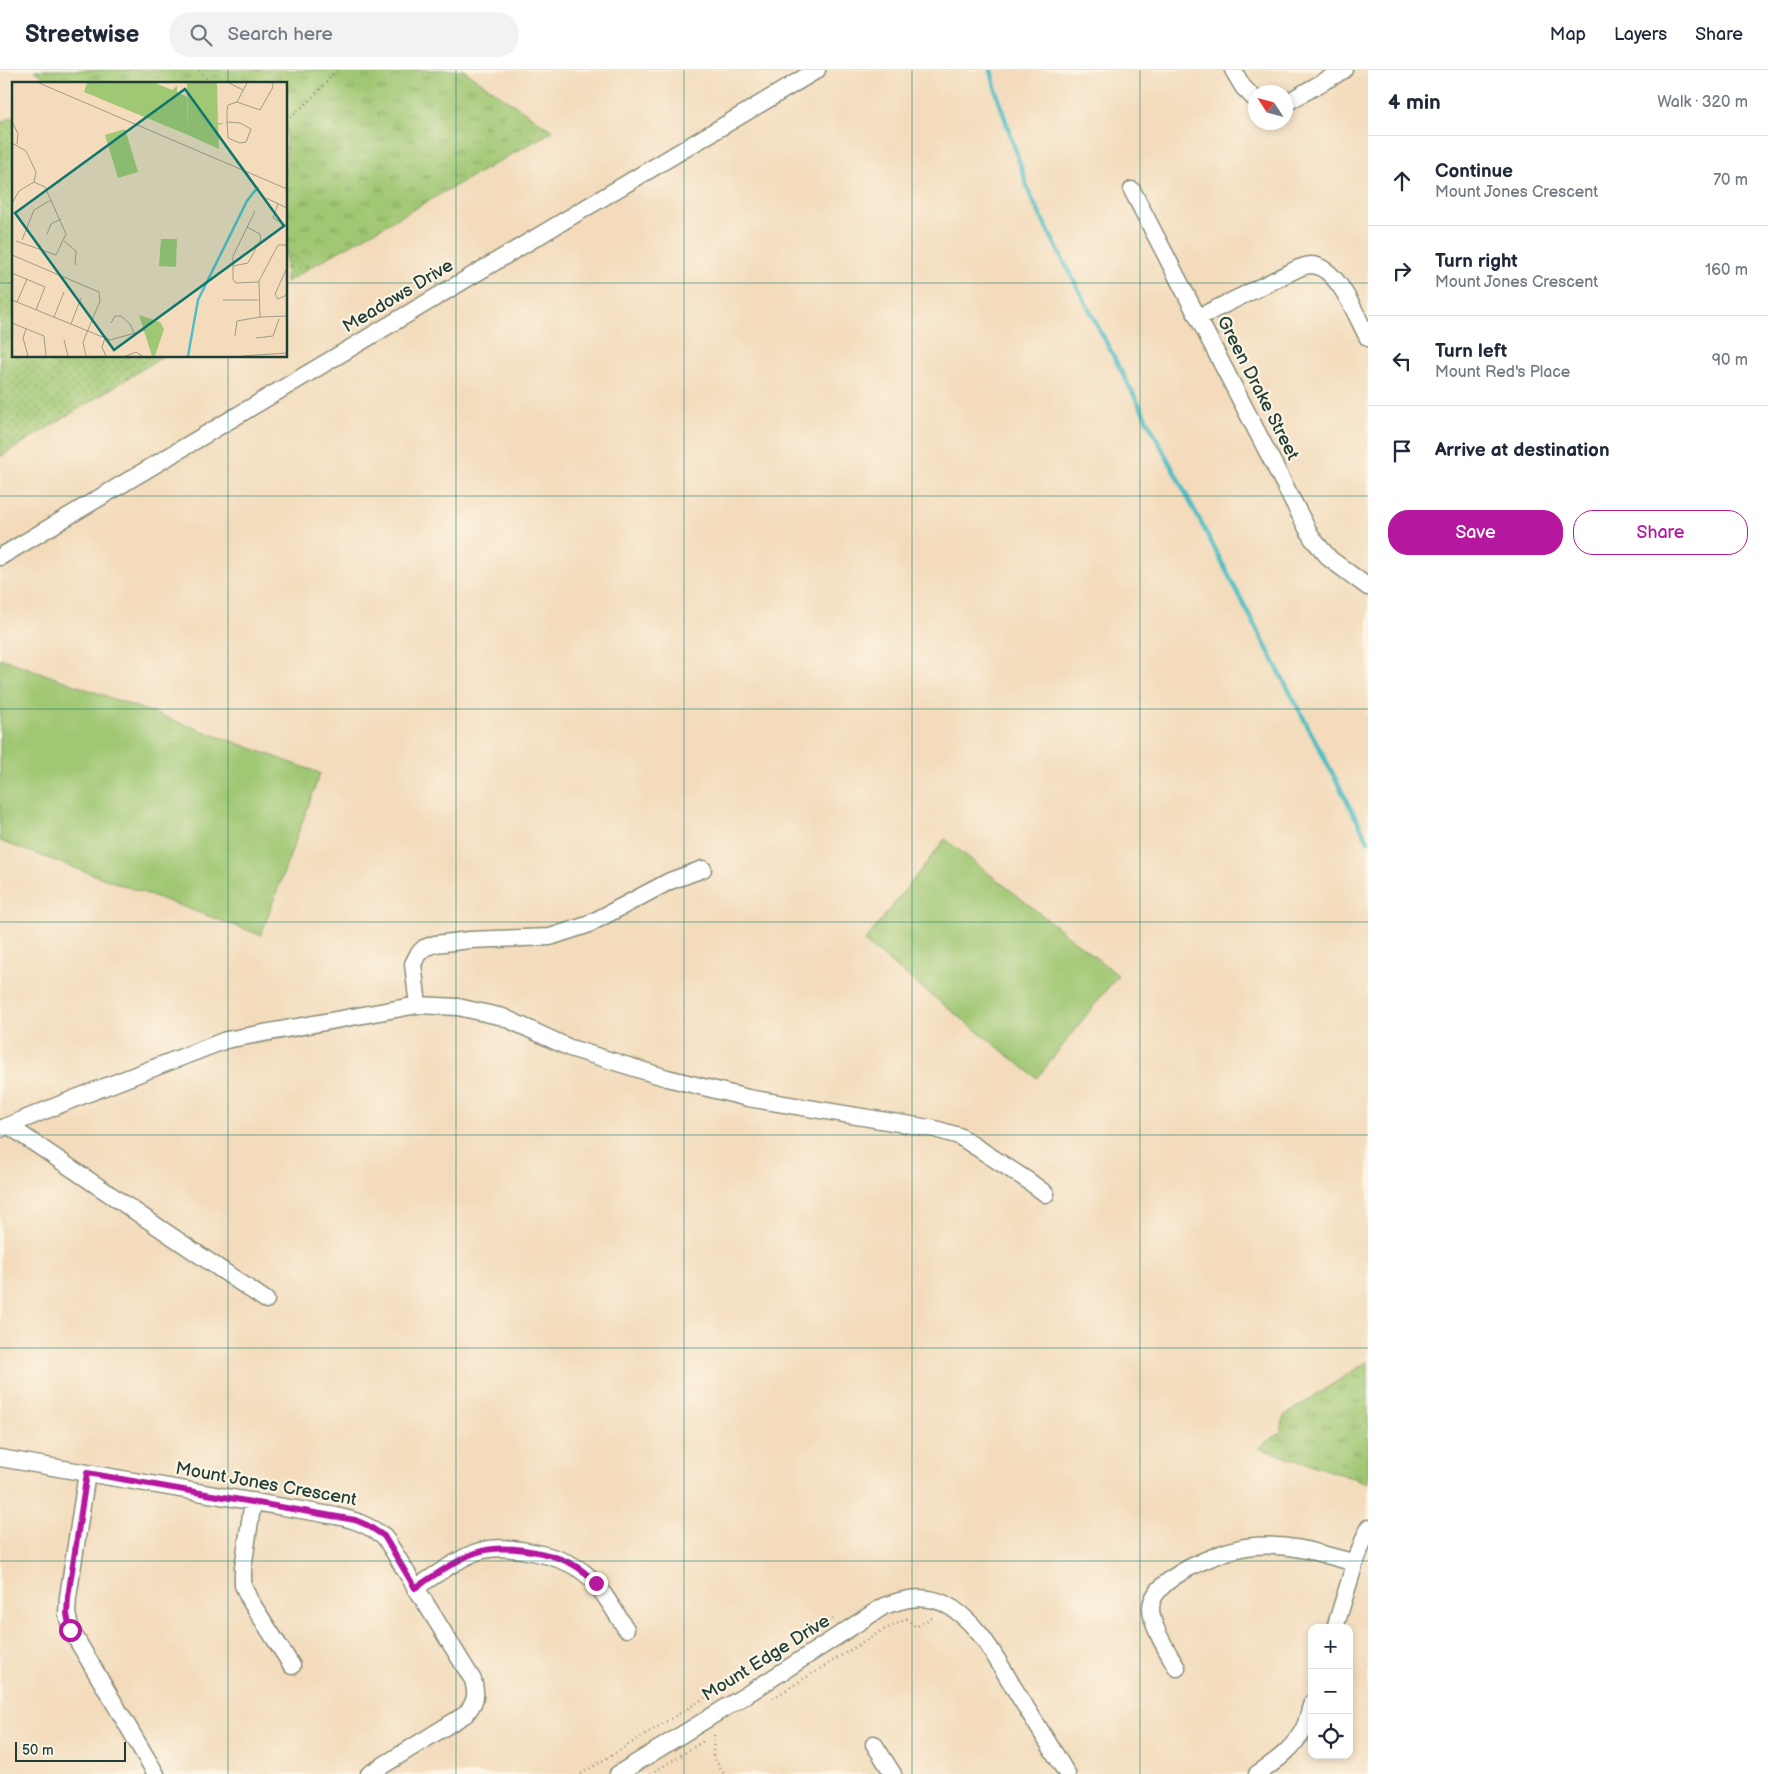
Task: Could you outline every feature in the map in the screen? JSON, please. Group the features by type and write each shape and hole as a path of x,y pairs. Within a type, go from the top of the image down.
{"street":[{"name":"Meadows Drive","path":"0,557 817,70"},
{"path":"1233,70 1248,92"},
{"path":"1293,100 1344,70"},
{"name":"Green Drake Street","path":"1132,190 1312,538 1330,559 1368,587"},
{"path":"1199,317 1299,268 1311,265 1322,269 1340,284 1368,338"},
{"path":"418,1005 414,964 418,954 424,948 436,944 470,940 550,937 587,925 670,881 703,869"},
{"path":"4,1128 226,1040 418,1005 458,1007 503,1017 570,1048 667,1078 748,1098 935,1129 959,1136 1046,1194"},
{"path":"4,1128 266,1300"},
{"name":"Mount Jones Crescent","path":"0,1458 336,1516 355,1520 384,1536 473,1680 475,1691 474,1703 466,1714 369,1774"},
{"path":"87,1473 68,1597 67,1614 70,1630 156,1774"},
{"path":"254,1501 243,1568 243,1585 249,1599 292,1666"},
{"path":"1336,1624 1368,1528"},
{"path":"1177,1668 1156,1628 1150,1606 1155,1595 1163,1585 1184,1570 1245,1547 1276,1546 1311,1550 1355,1563"},
{"path":"415,1588 472,1554 488,1549 507,1548 541,1554 571,1563 585,1572 596,1583 626,1629"},
{"name":"Mount Edge Drive","path":"618,1774 884,1606 903,1599 920,1598 945,1605"},
{"path":"945,1605 961,1614 982,1637 1067,1774"},
{"path":"1257,1774 1295,1742 1304,1727 1308,1714"},
{"path":"874,1744 893,1774"}],"path":[{"path":"199,70 210,82"},
{"path":"288,119 317,94 336,70"},
{"path":"772,1698 881,1631 907,1619 916,1628 945,1605"},
{"path":"581,1774 841,1614"},
{"path":"651,1774 714,1735 713,1756 724,1774"}],"green space":[{"path":"34,70 463,70 553,131 309,268 288,252 288,82 51,82"},
{"path":"12,117 12,358 161,358 0,457 0,123"},
{"path":"288,252 309,268 288,281"},
{"path":"0,658 320,773 261,935 0,841"},
{"path":"945,839 1118,975 1037,1078 864,942"},
{"path":"1368,1361 1368,1483 1258,1448 1281,1432 1284,1416"}],"waterway":[{"path":"991,70 1030,195 1368,841"}],"route":[{"path":"70,1630 67,1614 68,1597 87,1473 355,1520 384,1536 415,1588 472,1554 488,1549 507,1548 541,1554 571,1563 585,1572 596,1583"}]}
